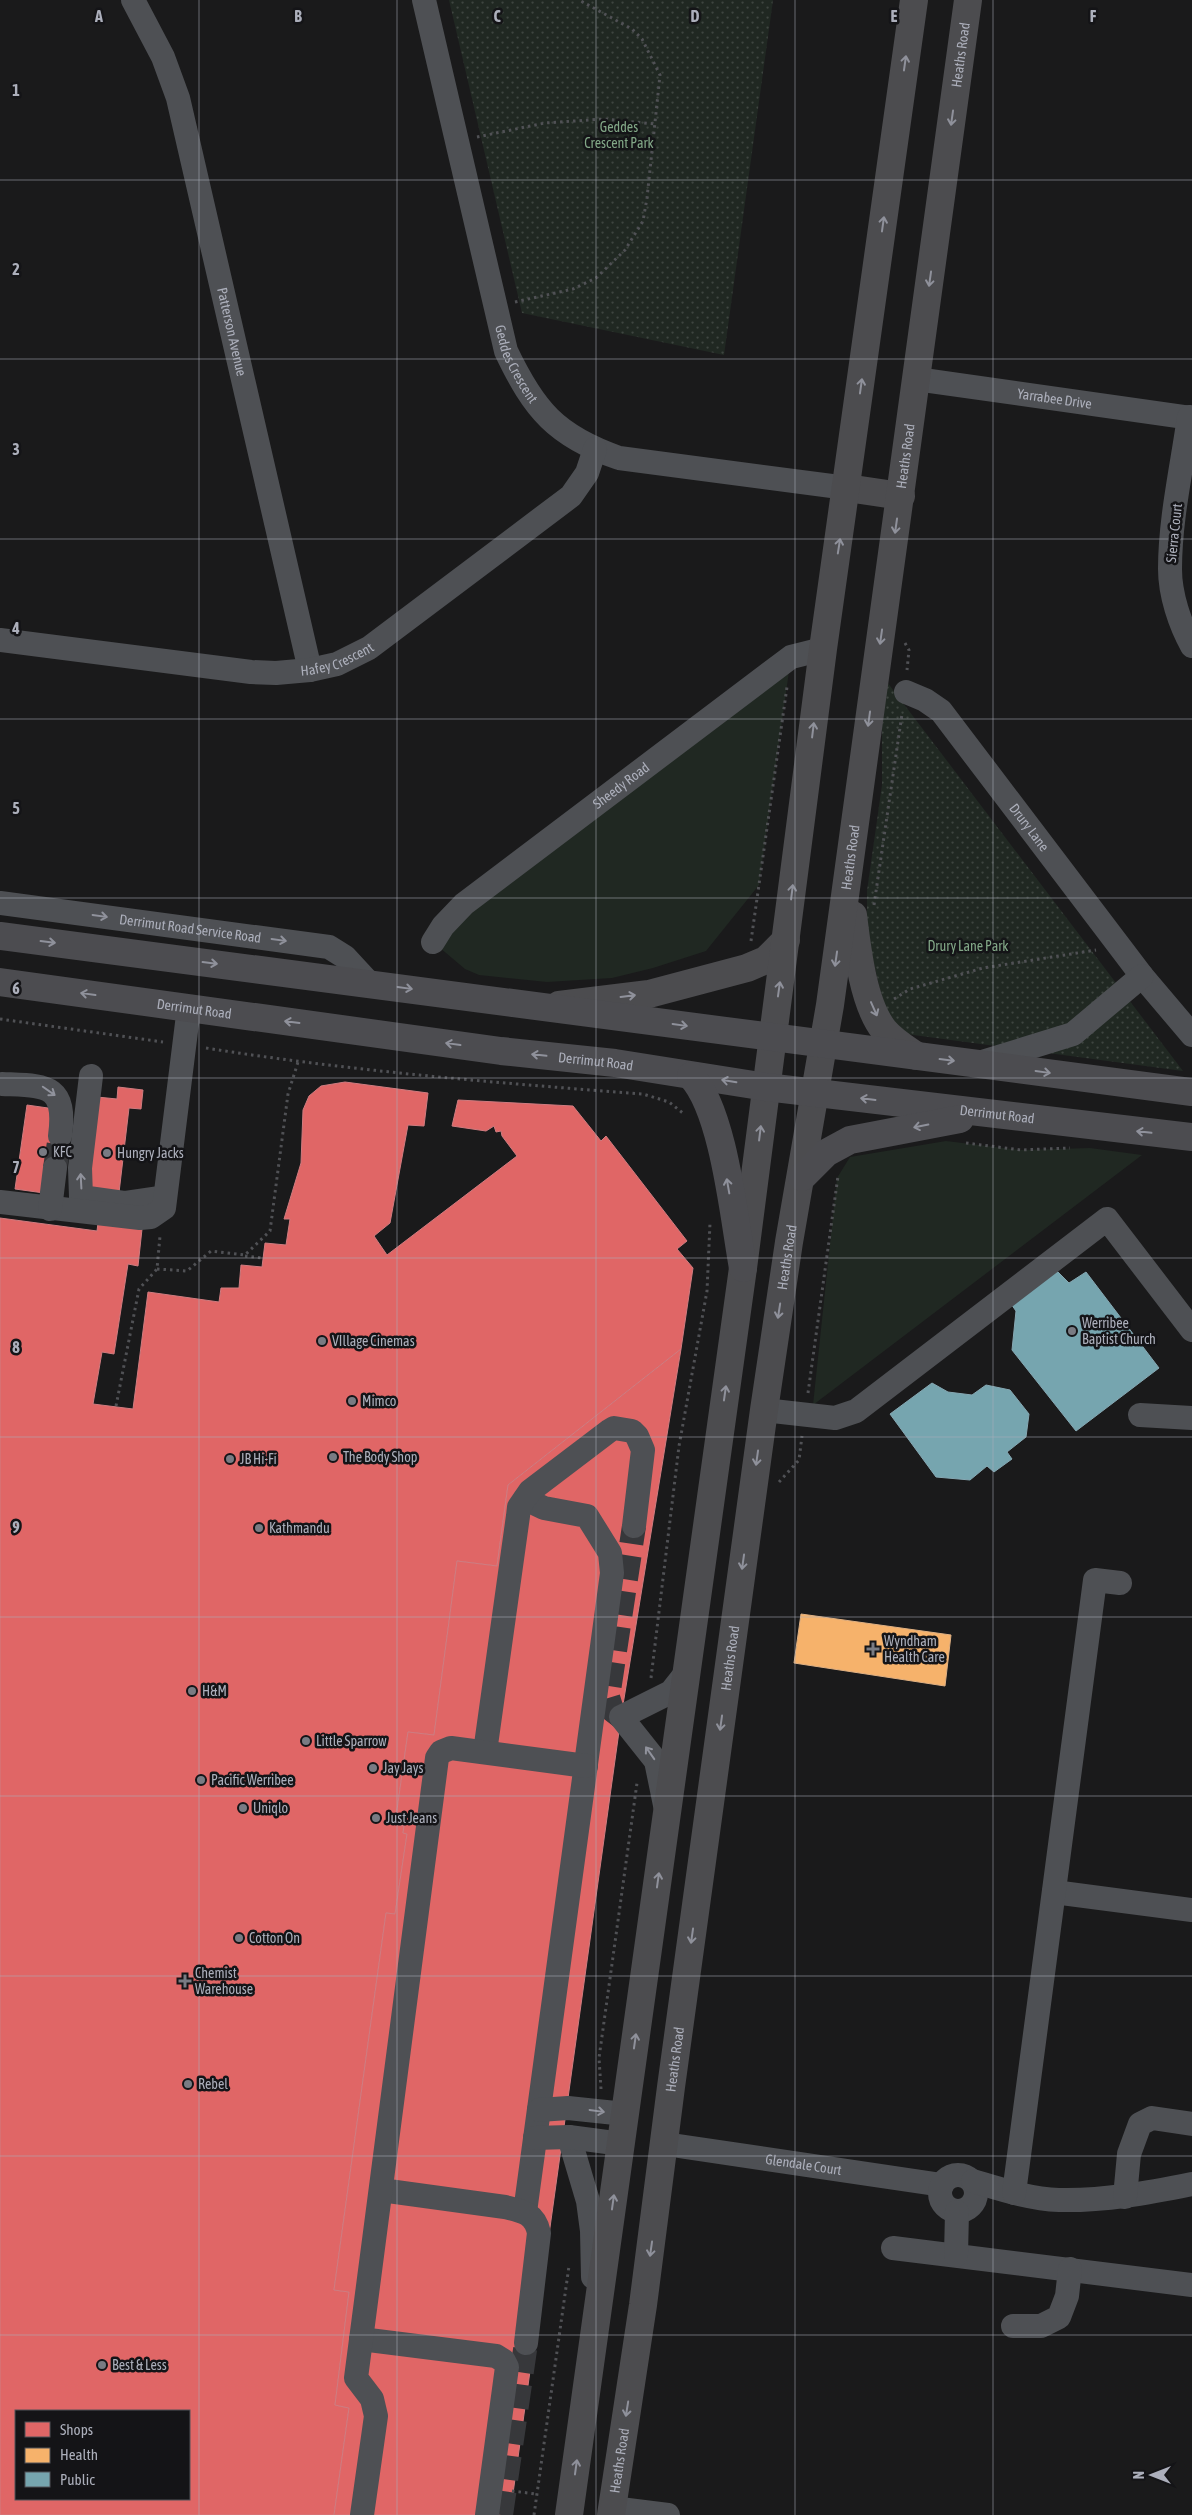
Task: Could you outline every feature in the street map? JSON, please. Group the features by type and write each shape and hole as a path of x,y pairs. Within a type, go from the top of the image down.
{"highway":[{"path":"0,936 1192,1092"},
{"name":"Derrimut Road","path":"0,982 501,1051 615,1063 766,1087 1192,1137"},
{"path":"0,990 29,986"},
{"path":"691,1076 700,1085 710,1107 722,1152 743,1268"},
{"path":"802,1177 826,1153 850,1140 986,1114"}],"main road":[{"path":"569,2515 622,2144 612,2113 667,1816 743,1268 823,649 914,0"},
{"name":"Heaths Road","path":"611,2511 642,2315 671,2087 764,1410 789,1242 802,1177 814,1093 825,1044 968,0"},
{"path":"847,488 900,496"},
{"path":"848,876 858,955 868,996 882,1028 892,1039 917,1056"},
{"path":"545,1007 649,994 747,968 766,960 786,940"},
{"path":"714,1476 735,1424 749,1413 764,1410"},
{"path":"612,2113 665,2144"},
{"path":"622,2144 665,2144"}],"street":[{"name":"Patterson Avenue","path":"133,0 163,57 178,98 310,670"},
{"name":"Geddes Crescent","path":"424,0 506,351 523,386 544,414 559,428 594,449 619,458 847,488"},
{"name":"Yarrabee Drive","path":"916,379 1191,418"},
{"name":"Sierra Court","path":"1191,418 1173,526 1170,571 1176,607 1192,646"},
{"name":"Hafey Crescent","path":"0,640 251,672 276,673 310,670 337,664 369,648 571,496 587,473 594,449"},
{"name":"Sheedy Road","path":"433,942 443,926 464,904 791,657 823,649"},
{"name":"Drury Lane","path":"906,692 925,700 941,711 1142,976 1192,1034"},
{"name":"Derrimut Road Service Road","path":"0,903 329,947 345,958 369,983"},
{"path":"977,1064 1073,1034 1142,976"},
{"path":"0,1202 140,1218 151,1217 165,1203 189,1007"},
{"path":"91,1076 80,1168 82,1197 124,1203 165,1203"},
{"path":"2,1084 43,1086 55,1094 62,1116 60,1136"},
{"path":"50,1209 55,1168"},
{"path":"764,1410 835,1418 856,1411 937,1347 1107,1219 1192,1330"},
{"path":"1140,1415 1192,1418"},
{"path":"485,1752 518,1516 525,1498 530,1491 609,1431 614,1428 624,1428 637,1436 643,1450 634,1526"},
{"path":"525,1498 544,1508 587,1516 610,1553 612,1573 525,2212"},
{"path":"1014,2193 1095,1580 1120,1583"},
{"path":"667,1816 656,1760 622,1717 671,1692 686,1674"},
{"path":"362,2515 376,2416 372,2399 356,2378 437,1758 441,1752 451,1748 586,1766"},
{"path":"1054,1892 1192,1910"},
{"path":"539,2110 568,2108 612,2113"},
{"path":"1125,2197 1129,2154 1140,2124 1152,2118 1192,2124"},
{"path":"535,2138 569,2137 622,2144"},
{"path":"569,2137 586,2188 592,2224 595,2324"},
{"name":"Glendale Court","path":"665,2144 942,2185"},
{"path":"973,2182 977,2193 973,2204 963,2211 951,2210 942,2202 940,2197 942,2185 946,2180 956,2175 963,2175 973,2182 1014,2193 1058,2200 1125,2197 1192,2184"},
{"path":"381,2190 525,2212 537,2224 539,2233 526,2343"},
{"path":"956,2254 957,2212"},
{"path":"893,2248 956,2254 1192,2285"},
{"path":"1013,2326 1041,2326 1060,2317 1067,2296 1070,2269"},
{"path":"361,2339 496,2356 504,2361 506,2367 487,2515"},
{"path":"611,2511 668,2515"}],"path":[{"path":"495,308 573,289 596,278 625,250 643,221 660,75 642,39 632,29 579,0"},
{"path":"472,138 536,125 604,119 655,124"},
{"path":"604,119 607,144"},
{"path":"874,907 906,692 909,650"},
{"path":"747,968 791,657"},
{"path":"888,992 890,1002 910,989 983,968 1094,950 1125,952"},
{"path":"0,1019 298,1062 488,1082 643,1094 669,1102 687,1116"},
{"path":"244,1255 270,1231 288,1094 298,1062"},
{"path":"965,1143 1021,1150 1080,1148"},
{"path":"799,1460 839,1172"},
{"path":"116,1406 139,1289 157,1269 165,1203"},
{"path":"648,1704 679,1446 707,1291 710,1216"},
{"path":"157,1269 187,1271 211,1250 263,1258"},
{"path":"612,2113 601,2083 599,2058 638,1781"},
{"path":"534,2515 570,2259"},
{"path":"504,2490 536,2494"}],"green space":[{"name":"Geddes Crescent Park","path":"449,0 773,0 724,355 522,313"},
{"path":"791,657 759,885 706,951 653,968 612,978 547,982 479,975 465,969 433,942"},
{"name":"Drury Lane Park","path":"887,682 1183,1071 906,1034 886,1015 867,934 867,891 882,785 882,714"},
{"path":"946,1141 1021,1150 1090,1148 1142,1155 813,1405 837,1178 850,1157"}],"building: Shops":[{"name":"Pacific Werribee","path":"345,1082 428,1093 424,1126 408,1125 390,1223 374,1236 387,1255 517,1156 502,1136 501,1131 496,1132 494,1126 486,1131 452,1126 458,1100 573,1106 601,1141 606,1136 687,1241 677,1249 693,1268 681,1349 508,1485 497,1566 457,1561 434,1735 408,1732 395,1824 404,1826 403,1833 407,1834 395,1914 386,1913 334,2290 349,2292 335,2405 349,2408 334,2515 0,2515 0,1218 97,1231 98,1223 142,1229 138,1266 128,1264 114,1354 102,1352 93,1404 133,1409 148,1292 219,1302 221,1288 239,1288 241,1265 262,1267 265,1243 286,1245 290,1219 284,1219 301,1163 303,1110 309,1096 321,1086"},
{"name":"Hungry Jacks","path":"118,1087 143,1090 141,1109 129,1108 118,1201 86,1198 97,1097 117,1099"},
{"name":"KFC","path":"27,1105 55,1109 67,1138 63,1169 44,1193 15,1189"},
{"path":"681,1349 621,1717 510,2515 334,2515 349,2408 335,2405 349,2292 334,2290 386,1913 395,1914 407,1834 403,1833 404,1826 395,1824 408,1732 434,1735 457,1561 497,1566 508,1485"}],"building: Health":[{"name":"Wyndham Health Care","path":"801,1614 951,1635 945,1686 794,1663"}],"building: Public":[{"name":"Werribee Baptist Church","path":"1052,1266 1069,1283 1086,1272 1159,1368 1076,1431 1012,1350 1016,1311 1009,1301"},
{"path":"932,1383 948,1392 972,1395 986,1385 1010,1390 1029,1414 1026,1437 1007,1452 1012,1459 994,1472 987,1466 970,1480 936,1477 890,1414"}],"tunnel":[{"path":"55,1168 60,1136"},
{"path":"621,1717 612,1710 608,1697 634,1526"},
{"path":"501,2515 526,2343"}],"place":[{"name":"KFC","path":"43,1152"},
{"name":"Hungry Jacks","path":"107,1153"},
{"name":"Werribee Baptist Church","path":"1072,1331"},
{"name":"VIllage Cinemas","path":"322,1341"},
{"name":"Mimco","path":"352,1401"},
{"name":"The Body Shop","path":"333,1457"},
{"name":"JB Hi-Fi","path":"230,1459"},
{"name":"Kathmandu","path":"259,1528"},
{"name":"Wyndham Health Care","path":"873,1649"},
{"name":"H&M","path":"192,1691"},
{"name":"Little Sparrow","path":"306,1741"},
{"name":"Jay Jays","path":"373,1768"},
{"name":"Pacific Werribee","path":"201,1780"},
{"name":"Uniqlo","path":"243,1808"},
{"name":"Just Jeans","path":"376,1818"},
{"name":"Cotton On","path":"239,1938"},
{"name":"Chemist Warehouse","path":"185,1981"},
{"name":"Rebel","path":"188,2084"},
{"name":"Best & Less","path":"102,2365"}]}
